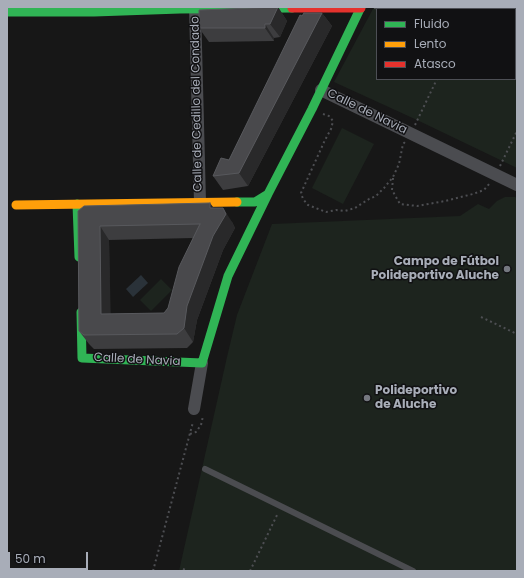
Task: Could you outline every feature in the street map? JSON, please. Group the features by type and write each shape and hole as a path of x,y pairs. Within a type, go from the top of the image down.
{"street":[{"name":"Calle de Cedillo del Condado","path":"195,8 200,202"},
{"path":"7,12 94,9 361,8 321,90"},
{"name":"Calle de Navia","path":"194,409 202,364 228,276 321,90 517,185"},
{"path":"16,205 255,202 268,194"},
{"path":"77,204 79,265"},
{"name":"Calle de Navia","path":"81,304 82,358 202,364"}],"lane":[{"path":"205,470 413,571"}],"path":[{"path":"312,109 329,116 333,121 331,129 300,193 308,205 326,212 336,210 345,211 356,208 376,196 393,177 399,164 403,144 436,80"},
{"path":"393,177 392,190 400,204 417,206 474,194 484,190 491,182 517,131"},
{"path":"482,317 517,334"},
{"path":"153,571 193,422"},
{"path":"250,571 281,507"},
{"path":"183,569 188,571"}],"shaded area":[{"path":"374,7 517,7 517,168 334,82"},
{"path":"342,128 374,144 343,204 312,188"},
{"name":"Polideportivo de Aluche","path":"505,197 517,198 517,571 179,571 237,315 272,224 460,216 478,204 489,209 497,201"},
{"path":"141,275 148,283 133,297 126,289"},
{"path":"161,279 172,290 151,311 140,300"}],"building":[{"path":"278,7 270,24 265,24 265,28 199,28 199,10"},
{"path":"304,13 322,13 239,173 213,176 221,158 229,160 300,15 302,16"},
{"path":"210,203 210,208 223,208 226,214 213,236 187,306 184,328 177,334 84,335 79,331 78,211 84,206","holes":["200,224 179,267 168,308 164,313 101,314 100,226"]}],"traffic: fast":[{"path":"237,202 255,202 268,194 312,109 361,7"},
{"path":"7,12 94,12 180,9 292,8"},
{"path":"81,312 82,358 202,363 228,276 268,194"},
{"path":"77,204 79,257"}],"traffic: slow":[{"path":"16,205 237,202"}],"traffic: jam":[{"path":"292,8 361,8"}],"place":[{"name":"Campo de Fútbol Polideportivo Aluche","path":"507,269"},
{"name":"Polideportivo de Aluche","path":"367,398"}]}
